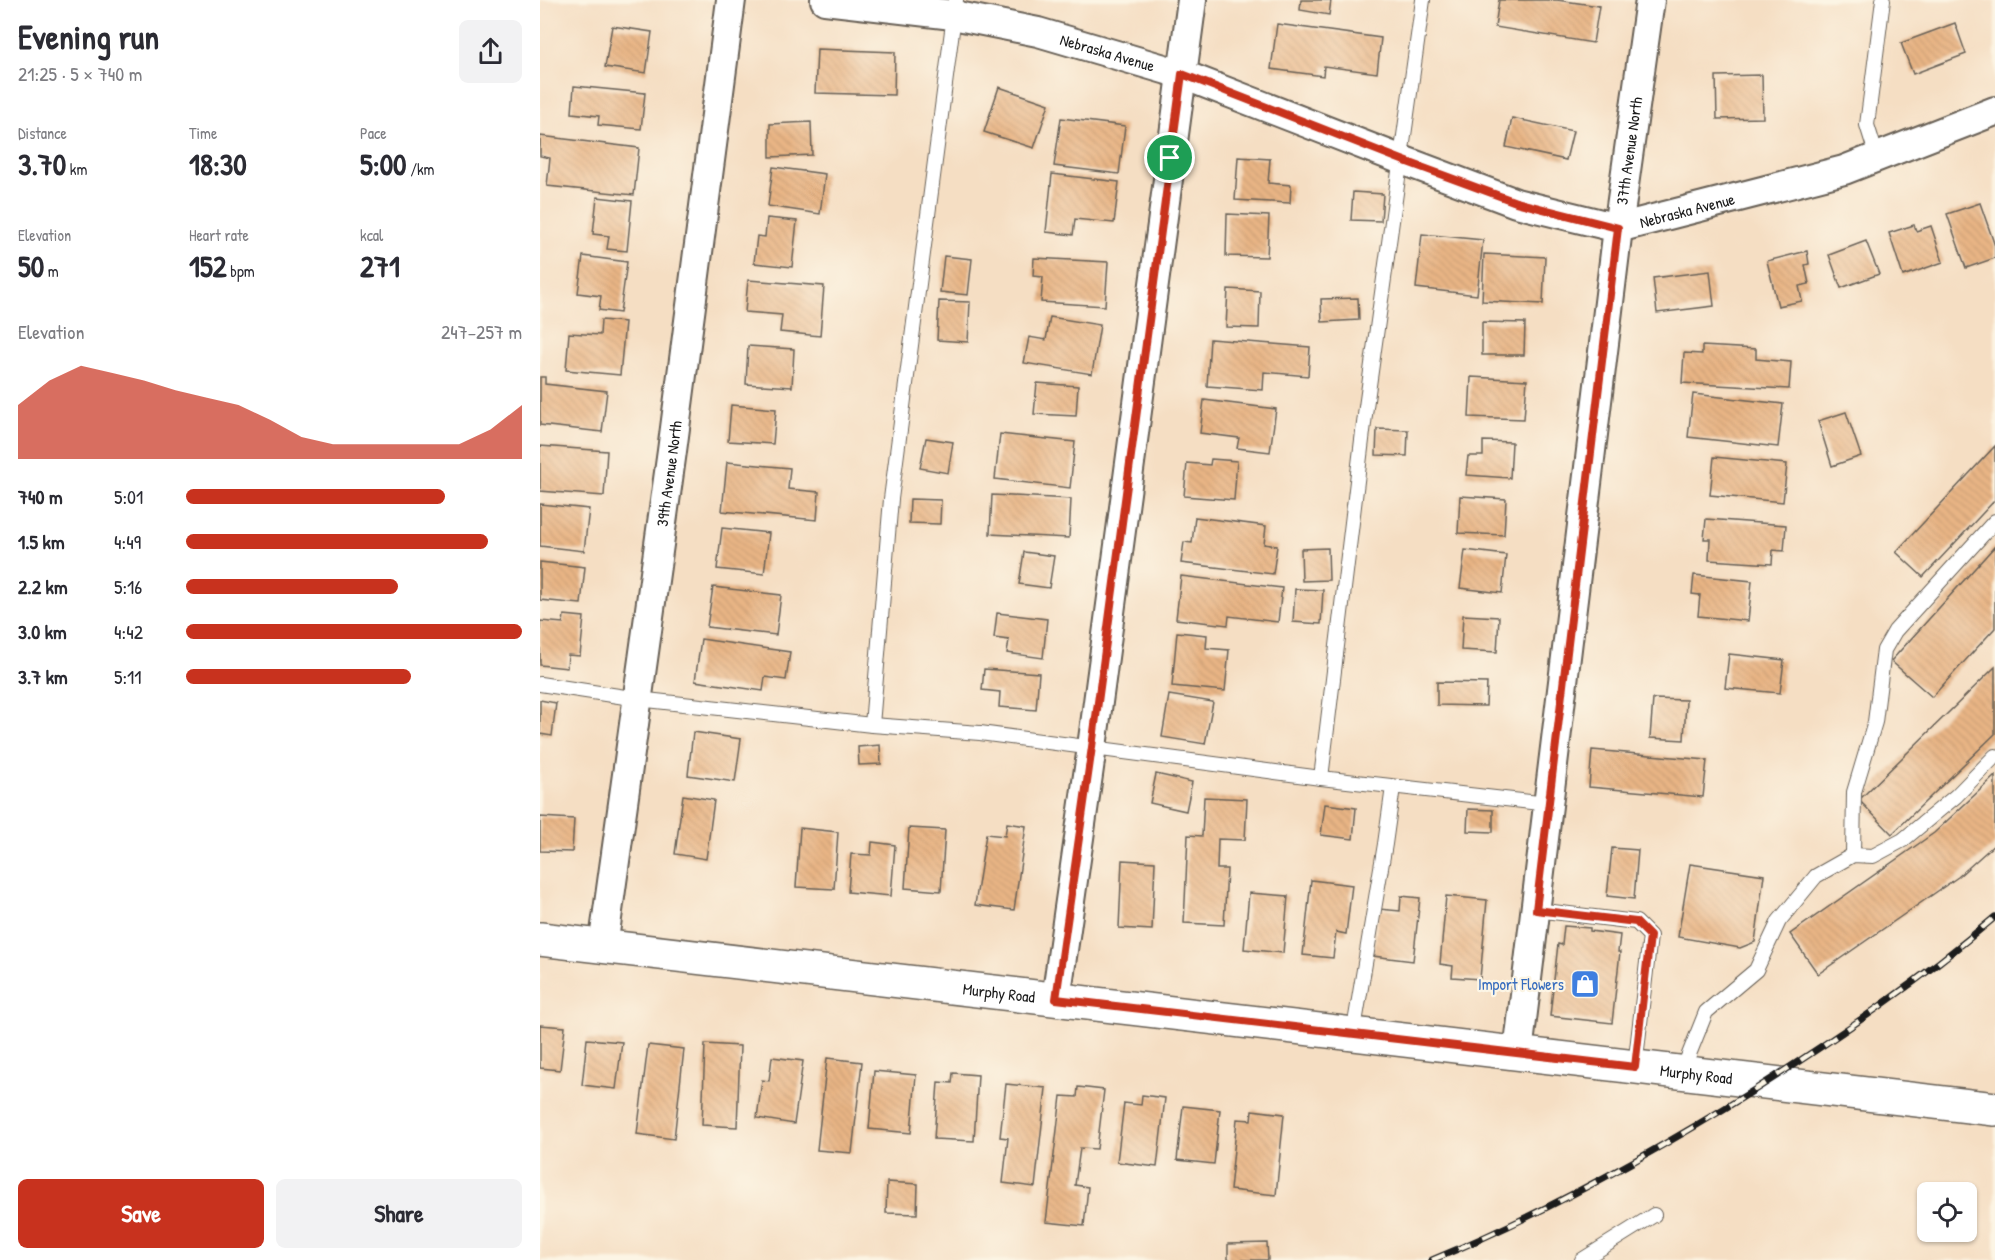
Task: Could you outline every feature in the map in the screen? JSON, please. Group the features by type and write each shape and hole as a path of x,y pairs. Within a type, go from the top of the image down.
{"main road":[{"name":"Murphy Road","path":"540,939 1995,1109"}],"street":[{"name":"39th Avenue North","path":"603,947 731,0"},
{"name":"Nebraska Avenue","path":"825,0 955,8 1182,74 1516,202 1618,228 1844,170 1995,111"},
{"path":"1056,999 1192,0"},
{"name":"37th Avenue North","path":"1518,1053 1618,228 1650,0"}],"lane":[{"path":"1321,778 1384,266 1402,160 1423,0"},
{"path":"1877,157 1867,124 1883,0"},
{"path":"872,725 891,498 955,8"},
{"path":"1852,855 1854,792 1875,722 1884,650 1895,631 1995,521"},
{"path":"540,684 638,699 872,725 980,733 1321,778 1548,804"},
{"path":"1682,1072 1706,1012 1756,970 1779,921 1816,876 1852,855 1873,856 1903,840 1956,796 1995,756"},
{"path":"1353,1035 1393,787"},
{"path":"1536,910 1636,922 1650,936 1635,1067"},
{"path":"1582,1260 1654,1215"}],"building":[{"path":"1301,0 1331,0 1329,15 1300,10"},
{"path":"1499,0 1557,0 1599,6 1593,43 1495,27"},
{"path":"1955,23 1966,54 1913,74 1901,43"},
{"path":"1277,24 1381,38 1377,73 1324,66 1323,76 1271,69"},
{"path":"612,26 652,32 646,73 605,67"},
{"path":"817,49 895,52 894,95 815,93"},
{"path":"1762,75 1763,118 1717,119 1716,76"},
{"path":"574,86 645,93 641,129 598,125 599,116 572,113"},
{"path":"999,87 1049,104 1034,148 984,132"},
{"path":"1061,118 1125,126 1119,174 1054,166"},
{"path":"1512,118 1573,131 1566,160 1506,147"},
{"path":"811,122 812,155 770,157 770,124"},
{"path":"540,136 639,148 634,195 547,186 550,158 540,156"},
{"path":"1238,157 1270,159 1268,183 1291,185 1290,203 1235,200"},
{"path":"773,167 825,174 820,214 768,206"},
{"path":"1052,174 1119,182 1114,223 1075,219 1073,235 1046,232"},
{"path":"1353,192 1383,194 1381,221 1351,220"},
{"path":"597,197 632,201 627,251 607,249 609,236 593,234"},
{"path":"1980,203 1995,246 1995,258 1966,268 1947,214"},
{"path":"1227,214 1269,216 1267,257 1226,256"},
{"path":"767,218 797,221 792,267 754,263 757,236 765,237"},
{"path":"1914,225 1916,231 1931,226 1943,262 1903,276 1889,233"},
{"path":"1422,234 1483,240 1477,295 1416,288"},
{"path":"1866,241 1879,274 1841,288 1829,255"},
{"path":"1807,251 1809,264 1805,265 1809,284 1799,286 1802,301 1778,306 1767,261"},
{"path":"1484,254 1545,257 1543,304 1482,301"},
{"path":"583,256 627,262 620,313 599,310 601,296 578,293"},
{"path":"944,256 972,259 968,295 940,292"},
{"path":"1034,258 1108,262 1105,306 1041,302 1043,277 1033,276"},
{"path":"1710,271 1714,306 1657,313 1653,278"},
{"path":"748,280 824,286 820,336 780,332 782,315 745,312"},
{"path":"1228,289 1260,291 1259,328 1226,327"},
{"path":"1358,298 1359,320 1322,322 1321,299"},
{"path":"939,301 970,302 968,342 937,340"},
{"path":"1050,317 1100,325 1092,374 1024,363 1029,337 1046,340"},
{"path":"601,320 625,322 620,375 566,370 569,333 600,335"},
{"path":"1482,322 1525,323 1524,355 1482,355"},
{"path":"1210,339 1310,347 1308,376 1264,372 1263,390 1207,386"},
{"path":"748,346 794,349 792,387 746,384"},
{"path":"1702,346 1756,349 1756,359 1791,362 1789,389 1682,383 1684,353 1702,354"},
{"path":"540,377 545,377 545,384 607,391 602,432 540,425"},
{"path":"1471,377 1527,380 1524,419 1469,417"},
{"path":"1037,383 1078,386 1076,416 1034,414"},
{"path":"1693,394 1783,404 1778,447 1688,437"},
{"path":"1204,400 1276,409 1270,452 1237,448 1239,438 1200,433"},
{"path":"731,405 776,409 773,444 728,441"},
{"path":"1846,412 1861,456 1832,466 1818,421"},
{"path":"1377,429 1408,430 1407,456 1376,455"},
{"path":"1000,434 1075,442 1070,488 995,479"},
{"path":"926,438 953,442 948,473 920,468"},
{"path":"1483,441 1512,442 1510,478 1466,475 1468,456 1483,456"},
{"path":"540,446 607,451 604,496 540,491"},
{"path":"1995,446 1995,500 1923,577 1896,552"},
{"path":"1714,457 1787,464 1783,502 1710,495"},
{"path":"1211,459 1237,461 1234,500 1184,496 1187,463 1210,465"},
{"path":"727,462 790,468 788,489 819,492 817,520 722,511"},
{"path":"992,495 1071,499 1069,538 990,534"},
{"path":"1460,496 1506,499 1504,535 1458,533"},
{"path":"910,499 941,500 940,524 909,523"},
{"path":"540,504 589,509 584,551 540,546"},
{"path":"1195,517 1266,526 1264,544 1277,546 1273,574 1181,563 1184,542 1192,543"},
{"path":"1706,519 1786,525 1784,551 1773,550 1772,564 1709,560 1710,539 1704,539"},
{"path":"722,528 769,533 764,574 717,569"},
{"path":"1995,546 1995,628 1932,697 1891,661"},
{"path":"1328,548 1329,580 1302,581 1301,549"},
{"path":"1465,550 1506,555 1502,593 1460,588"},
{"path":"1024,552 1054,556 1049,588 1019,584"},
{"path":"540,562 585,567 581,604 540,600"},
{"path":"1694,575 1752,581 1748,621 1698,616 1700,595 1692,594"},
{"path":"1181,576 1282,588 1278,622 1229,616 1228,625 1176,619"},
{"path":"713,587 781,595 776,635 707,627"},
{"path":"1295,589 1323,590 1321,624 1293,622"},
{"path":"997,613 1047,619 1043,658 1007,653 1009,640 994,638"},
{"path":"564,615 584,617 580,656 568,655 567,668 540,665 540,621 563,623"},
{"path":"1463,615 1499,617 1497,652 1461,650"},
{"path":"1177,632 1207,635 1206,648 1229,650 1225,691 1172,686"},
{"path":"701,639 790,652 786,680 765,677 763,691 695,681"},
{"path":"1729,654 1784,660 1780,693 1725,688"},
{"path":"1995,667 1995,734 1892,834 1859,800"},
{"path":"984,669 1039,673 1036,710 999,707 1000,692 982,690"},
{"path":"1437,682 1487,683 1486,706 1437,705"},
{"path":"1169,695 1213,702 1205,744 1162,737"},
{"path":"1653,699 1686,700 1684,740 1650,738"},
{"path":"540,700 556,703 552,736 540,734"},
{"path":"693,732 741,739 735,782 688,775"},
{"path":"880,745 881,764 859,765 858,747"},
{"path":"1592,750 1707,760 1703,797 1589,787"},
{"path":"1156,774 1192,782 1186,811 1150,803"},
{"path":"1995,776 1995,844 1958,877 1818,974 1790,934 1934,833"},
{"path":"683,795 714,800 706,859 675,854"},
{"path":"1204,797 1247,799 1245,840 1218,839 1217,869 1227,869 1224,925 1184,923 1188,835 1202,836"},
{"path":"1325,804 1356,808 1353,839 1321,835"},
{"path":"1468,809 1493,810 1493,832 1467,831"},
{"path":"540,817 574,819 572,852 540,851"},
{"path":"1007,823 1026,826 1014,910 975,905 986,834 1005,836"},
{"path":"800,828 838,832 834,889 796,887"},
{"path":"909,828 945,830 941,891 905,888"},
{"path":"872,842 895,845 891,896 848,892 851,854 871,855"},
{"path":"1612,848 1638,850 1634,899 1607,896"},
{"path":"1122,860 1155,862 1152,930 1119,928"},
{"path":"1690,864 1764,875 1755,942 1740,948 1678,937"},
{"path":"1311,880 1352,885 1346,934 1336,932 1333,958 1303,955"},
{"path":"1249,893 1288,896 1283,953 1244,949"},
{"path":"1401,896 1420,898 1413,961 1373,956 1379,909 1400,911"},
{"path":"1446,896 1487,900 1480,979 1452,977 1453,966 1440,964"},
{"name":"Import Flowers","path":"1564,926 1590,928 1590,931 1620,935 1612,1023 1550,1016 1558,944 1562,945"},
{"path":"540,1025 565,1027 560,1070 540,1068"},
{"path":"587,1039 622,1042 616,1089 582,1085"},
{"path":"705,1044 740,1046 737,1127 702,1125"},
{"path":"648,1045 684,1049 674,1139 637,1134"},
{"path":"772,1057 803,1061 794,1124 757,1118 762,1080 769,1081"},
{"path":"827,1058 862,1062 852,1153 817,1150"},
{"path":"874,1071 916,1075 911,1133 869,1129"},
{"path":"953,1073 978,1075 974,1141 934,1139 938,1082 952,1083"},
{"path":"1006,1084 1046,1088 1035,1187 1003,1183 1008,1138 1000,1137"},
{"path":"1078,1087 1104,1090 1097,1149 1080,1148 1075,1185 1088,1187 1084,1226 1046,1222 1061,1096 1077,1097"},
{"path":"1142,1095 1165,1098 1157,1167 1117,1162 1124,1103 1141,1105"},
{"path":"1183,1106 1220,1110 1214,1164 1177,1160"},
{"path":"1252,1110 1284,1114 1276,1195 1230,1190 1237,1119 1251,1120"},
{"path":"887,1182 918,1184 917,1214 886,1213"},
{"path":"1267,1243 1268,1260 1228,1260 1228,1244"}],"railway":[{"path":"1432,1260 1557,1202 1717,1113 1878,1007 1967,941 1995,917"}],"place":[{"name":"Import Flowers","path":"1585,984"}],"route":[{"path":"1182,74 1516,202 1618,228 1536,910 1636,922 1650,936 1635,1067 1056,999 1092,747 1170,158 1182,74"}]}
